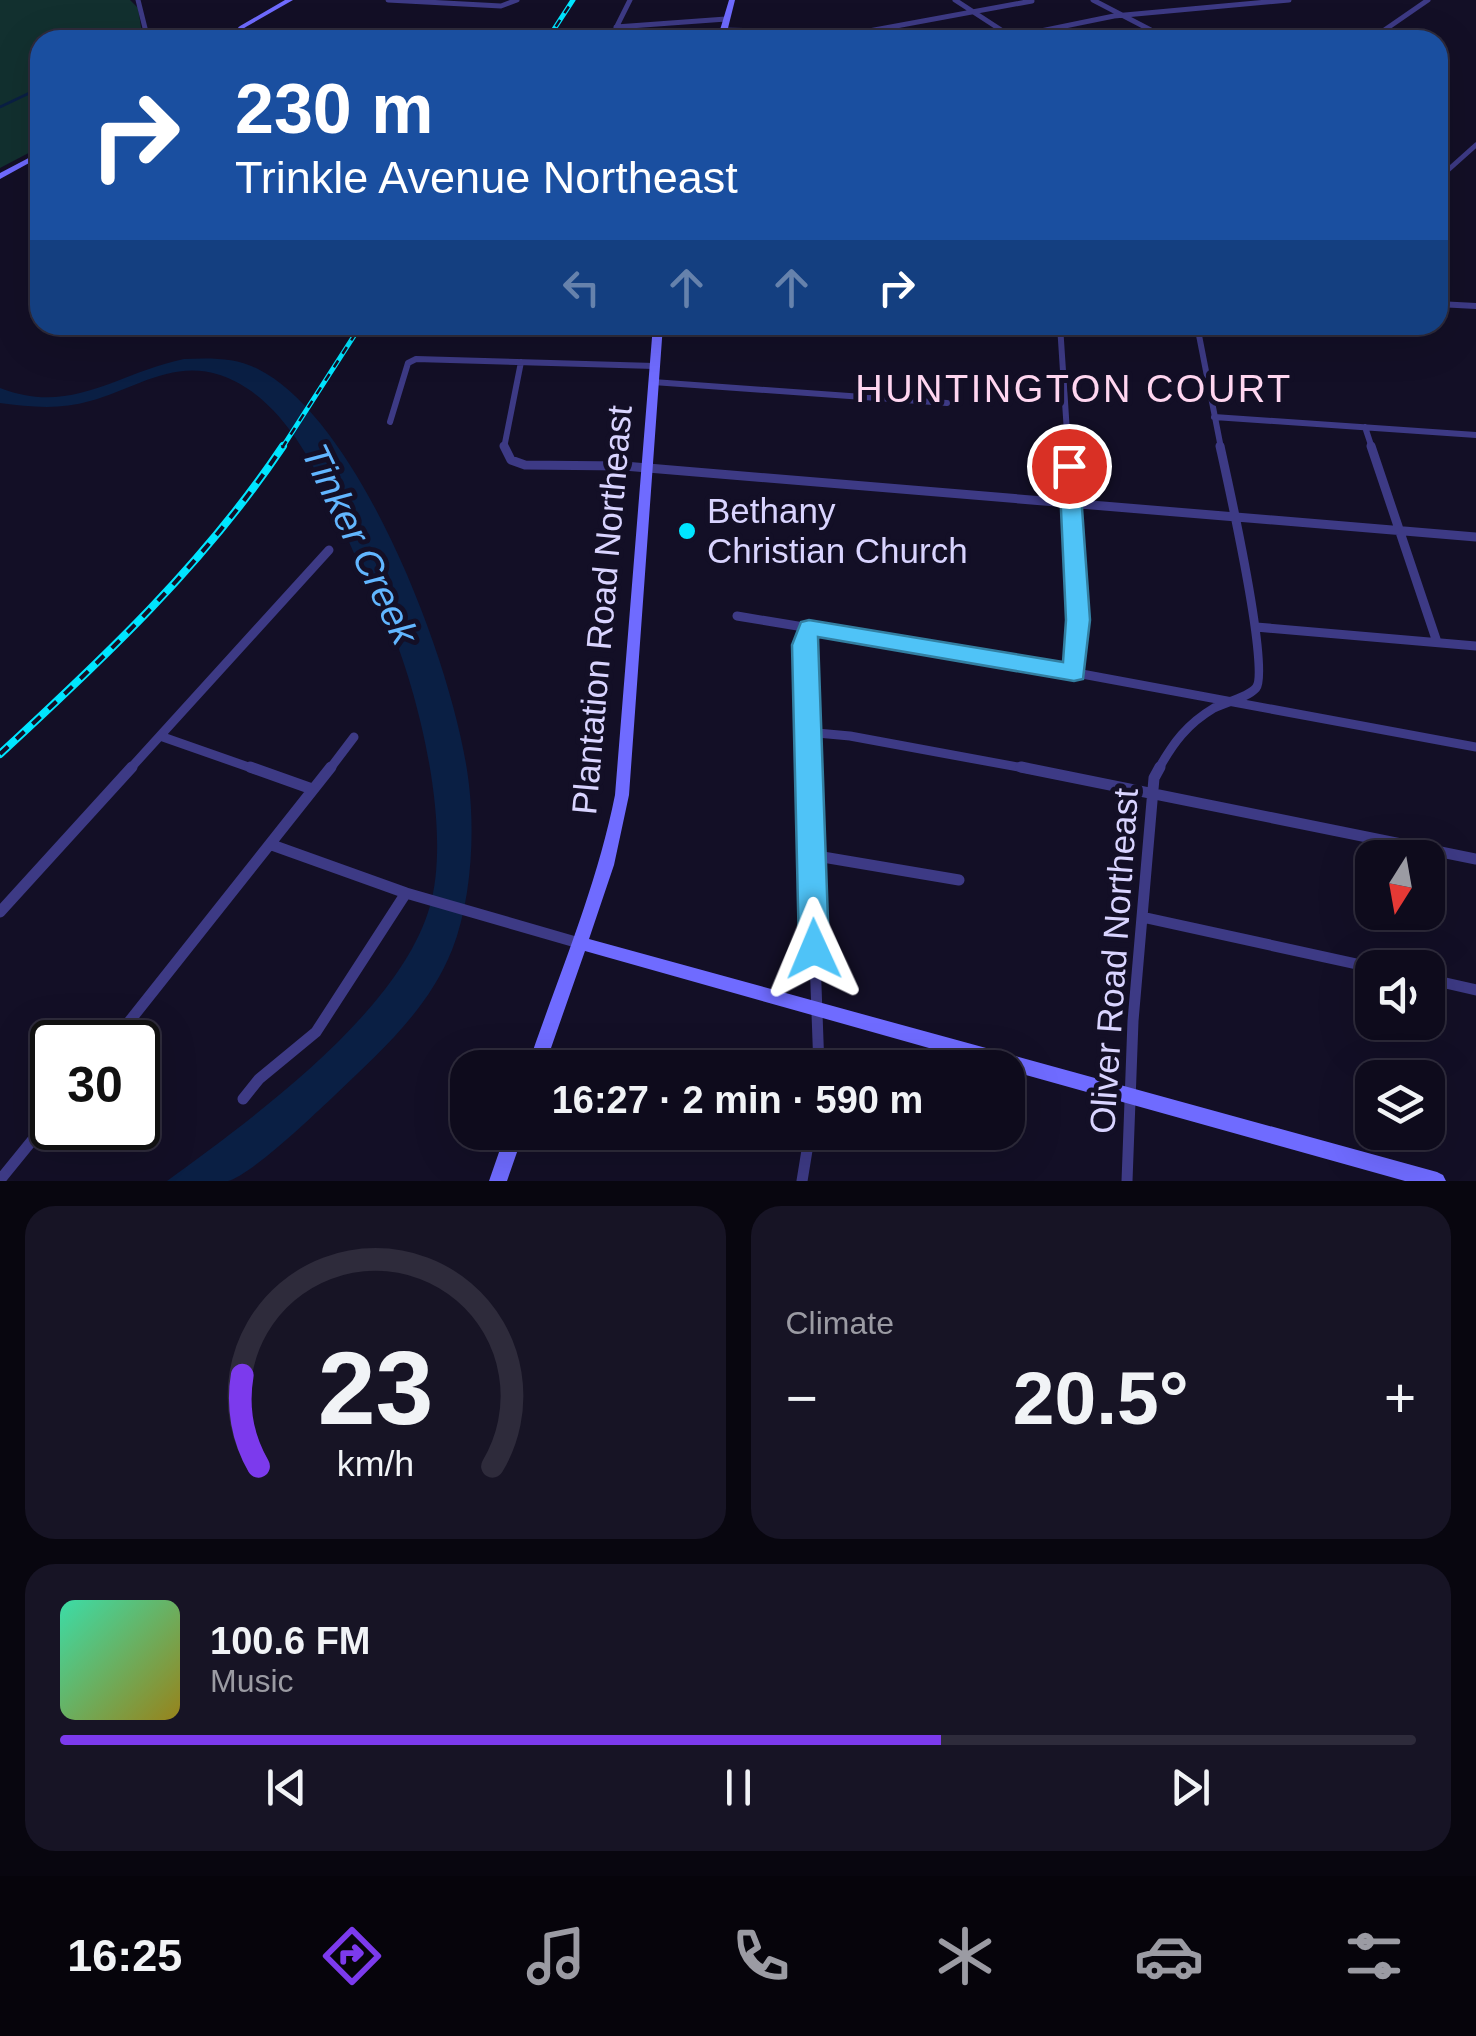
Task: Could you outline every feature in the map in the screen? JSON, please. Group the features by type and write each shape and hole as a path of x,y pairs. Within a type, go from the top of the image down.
{"main road":[{"path":"240,29 290,0"},
{"path":"723,30 732,0"},
{"path":"0,176 30,160"},
{"name":"Plantation Road Northeast","path":"541,1050 608,864 622,795 657,335"},
{"path":"579,943 1437,1181"},
{"path":"498,1181 509,1150"}],"street":[{"path":"138,0 147,30"},
{"path":"388,0 483,5 507,5 518,0"},
{"path":"615,30 630,0"},
{"path":"955,0 999,30"},
{"path":"878,30 1032,0"},
{"path":"1093,0 1151,30"},
{"path":"1051,30 1123,15 1289,0"},
{"path":"1384,30 1428,0"},
{"path":"616,27 726,19"},
{"path":"240,29 244,30"},
{"path":"1450,168 1476,145"},
{"path":"1448,305 1476,306"},
{"path":"1061,335 1078,620 1074,673"},
{"name":"Oliver Road Northeast","path":"1127,1181 1142,917 1152,794 1160,761 1176,737 1230,701 1251,694 1258,686 1261,661 1199,335"},
{"path":"390,422 411,361 423,358 654,366"},
{"path":"522,362 504,448 506,456 531,466 648,468 1476,537"},
{"path":"653,382 947,403"},
{"path":"1214,417 1476,435"},
{"path":"1365,427 1437,642"},
{"path":"0,912 328,550"},
{"path":"738,616 1476,747"},
{"path":"1256,626 1476,646"},
{"path":"809,628 804,645 818,1050"},
{"path":"806,732 850,736 1476,859"},
{"path":"160,736 312,789"},
{"path":"131,1020 272,846 354,737"},
{"path":"272,846 406,893 579,943"},
{"path":"811,855 959,880"},
{"path":"243,1099 266,1072 316,1032 406,893"},
{"path":"1142,917 1355,964"},
{"path":"1445,983 1476,990"},
{"path":"0,1180 30,1143"},
{"path":"802,1181 807,1150"}],"green space":[{"path":"0,0 130,0 138,8 141,30 30,30 30,152 0,168"}],"water":[{"name":"Tinker Creek","path":"184,359 231,360 258,369 297,398 334,441 368,495 425,619 461,737 471,805 470,869 464,911 452,950 430,992 385,1046 325,1105 266,1157 228,1181 167,1181 320,1060 388,985 414,946 430,906 437,839 429,761 399,649 318,475 286,425 267,404 245,387 203,371 170,373 68,406 0,403 0,388 26,395 72,395"}],"waterway":[{"path":"0,107 30,93"}],"railway":[{"path":"554,30 573,0"},
{"path":"282,448 355,335"},
{"path":"0,754 186,570 283,446"}],"place":[{"name":"Bethany Christian Church","path":"687,531"}],"district":[{"name":"HUNTINGTON COURT","path":"1074,389"}],"route":[{"path":"814,949 804,645 809,628 1074,673 1078,620 1069,466"}]}
